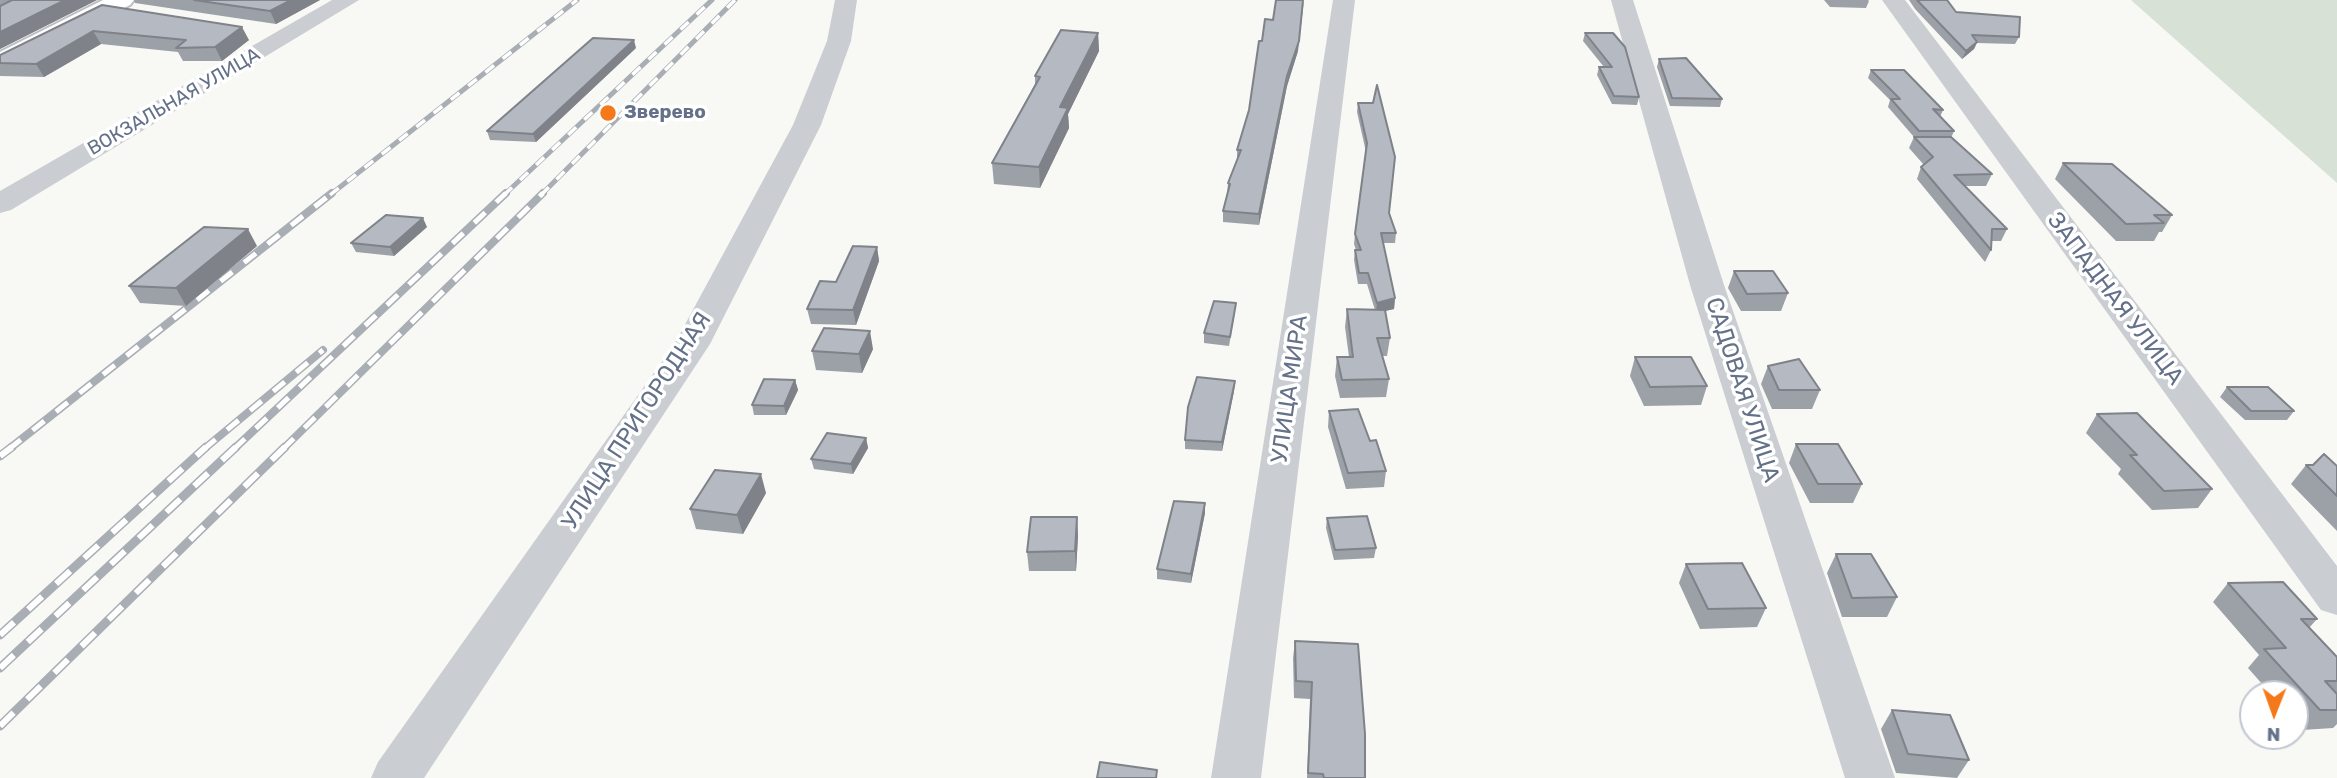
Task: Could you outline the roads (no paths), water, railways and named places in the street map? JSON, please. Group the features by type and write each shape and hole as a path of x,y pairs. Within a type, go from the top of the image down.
{"main road":[{"path":"0,62 114,4"}],"street":[{"name":"ВОКЗАЛЬНАЯ УЛИЦА","path":"0,204 348,0"},
{"name":"УЛИЦА ПРИГОРОДНАЯ","path":"396,778 692,344 807,125 839,41 846,0"},
{"name":"УЛИЦА МИРА","path":"1236,778 1343,0"},
{"name":"САДОВАЯ УЛИЦА","path":"1622,0 1707,285 1870,778"},
{"name":"ЗАПАДНАЯ УЛИЦА","path":"1894,0 2337,598"},
{"path":"114,4 145,14"},
{"path":"248,30 286,36"}],"railway":[{"path":"330,195 577,0"},
{"path":"504,195 712,0"},
{"path":"542,193 735,0"},
{"path":"9,449 332,193"},
{"path":"234,449 506,193"},
{"path":"283,449 542,193"},
{"path":"204,449 323,350"},
{"path":"0,456 12,447"},
{"path":"0,635 206,447"},
{"path":"0,668 236,447"},
{"path":"0,726 285,447"}],"place":[{"name":"Зверево","path":"608,113"}]}
